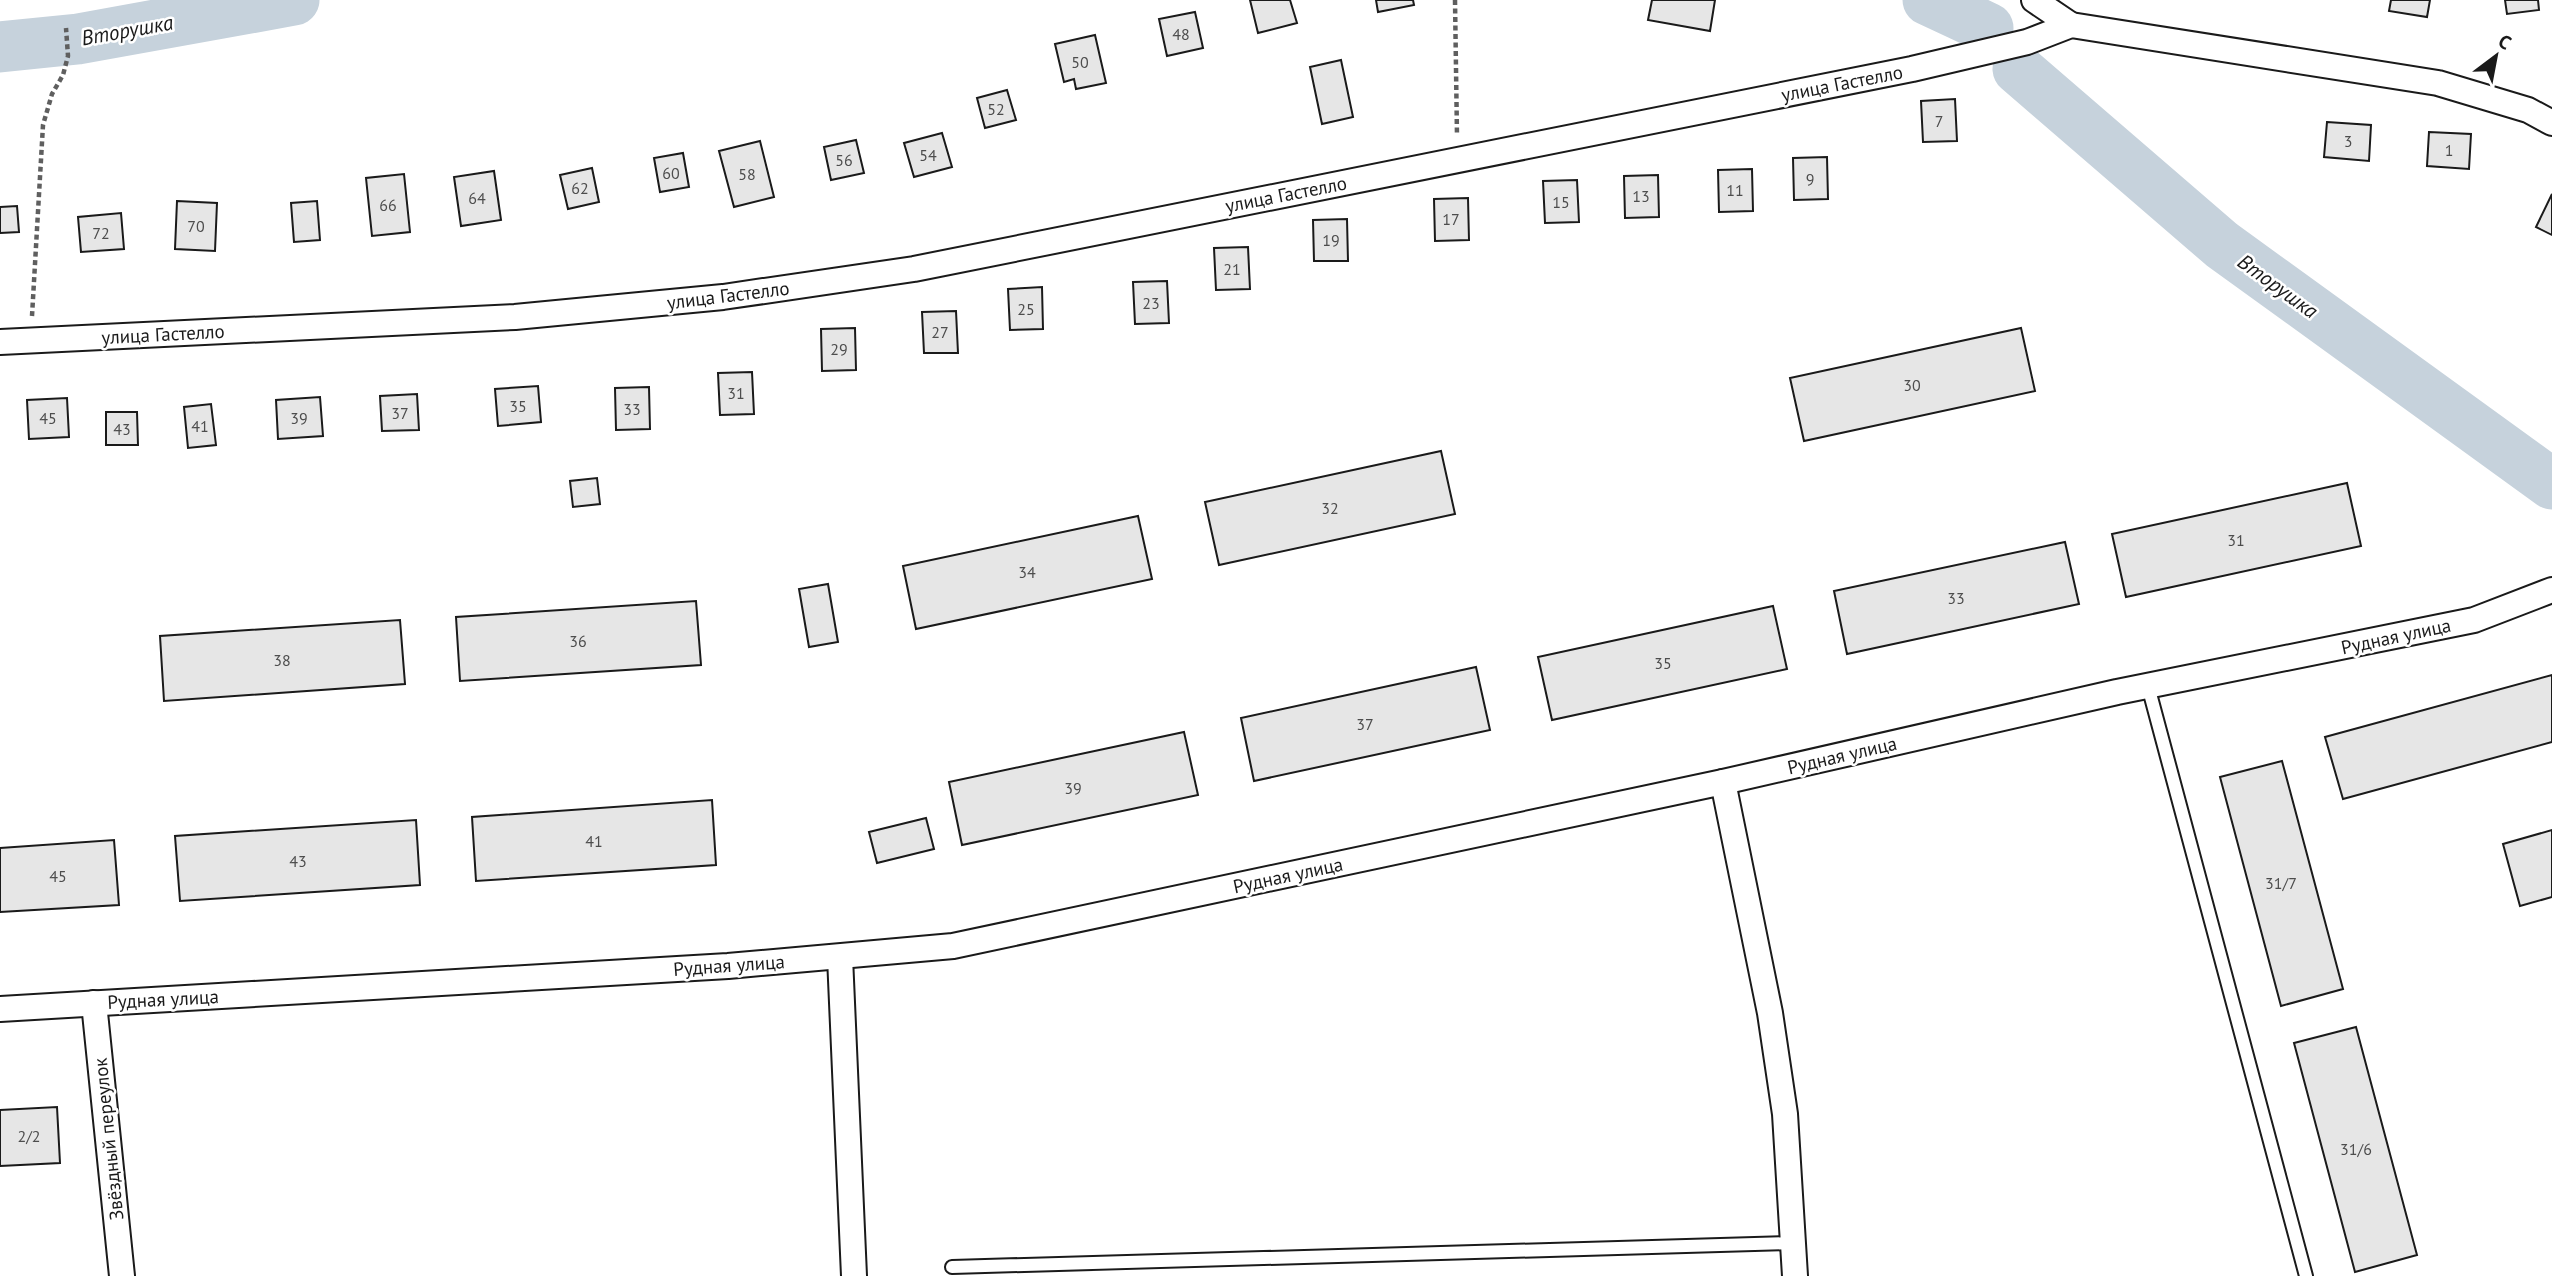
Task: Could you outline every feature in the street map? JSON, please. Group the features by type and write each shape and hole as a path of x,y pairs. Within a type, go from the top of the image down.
{"street":[{"path":"2035,0 2071,25 2438,83 2528,110 2552,123"},
{"name":"улица Гастелло","path":"0,342 515,317 723,297 914,269 1912,69 2027,42 2071,25"},
{"name":"Рудная улица","path":"0,1009 728,967 953,946 1723,782 2148,686 2474,620 2552,590"},
{"path":"1723,782 1770,1013 1784,1114 1795,1276"},
{"path":"840,957 855,1276"},
{"name":"Звёздный переулок","path":"94,1003 122,1276"}],"lane":[{"path":"2148,686 2306,1276"},
{"path":"952,1267 1793,1243"}],"path":[{"path":"1455,0 1458,160"},
{"path":"30,340 43,125 68,56 66,28"}],"building":[{"path":"1250,0 1290,0 1297,23 1258,33"},
{"path":"1376,0 1413,0 1414,5 1378,12"},
{"path":"1652,0 1715,0 1710,31 1648,20"},
{"path":"2391,0 2430,0 2427,17 2389,11"},
{"path":"2505,0 2538,0 2539,10 2507,14"},
{"path":"1195,12 1203,48 1167,56 1159,19"},
{"path":"1095,35 1106,83 1076,89 1074,79 1064,82 1055,44"},
{"path":"1341,60 1353,117 1322,124 1310,67"},
{"path":"1007,90 1016,120 985,128 977,98"},
{"path":"1955,99 1957,141 1923,142 1921,101"},
{"path":"2327,122 2371,125 2369,161 2324,157"},
{"path":"2429,132 2471,134 2469,169 2427,166"},
{"path":"942,133 952,167 914,177 904,143"},
{"path":"856,140 864,173 831,180 824,147"},
{"path":"760,141 774,197 734,207 719,151"},
{"path":"683,153 689,187 660,192 654,158"},
{"path":"1827,157 1828,199 1794,200 1793,158"},
{"path":"592,168 599,202 568,209 560,175"},
{"path":"1752,169 1753,211 1719,212 1718,170"},
{"path":"494,171 501,220 461,226 454,177"},
{"path":"404,174 410,232 372,236 366,178"},
{"path":"1658,175 1659,217 1625,218 1624,176"},
{"path":"1577,180 1579,222 1545,223 1543,181"},
{"path":"2552,194 2552,235 2536,227"},
{"path":"1468,198 1469,240 1435,241 1434,199"},
{"path":"177,201 217,203 215,251 175,249"},
{"path":"317,201 320,240 294,242 291,203"},
{"path":"17,206 19,232 0,233 0,207"},
{"path":"121,213 124,249 81,252 78,217"},
{"path":"1347,219 1348,261 1314,261 1313,220"},
{"path":"1248,247 1250,289 1216,290 1214,248"},
{"path":"1167,281 1169,323 1135,324 1133,282"},
{"path":"1042,287 1043,329 1010,330 1008,289"},
{"path":"956,311 958,353 924,353 922,312"},
{"path":"855,328 856,370 822,371 821,329"},
{"path":"2021,328 2035,391 1804,441 1790,378"},
{"path":"752,372 754,414 720,415 718,373"},
{"path":"538,386 541,422 498,426 495,389"},
{"path":"649,387 650,429 616,430 615,388"},
{"path":"417,394 419,430 382,431 380,396"},
{"path":"320,397 323,436 278,439 276,400"},
{"path":"67,398 69,437 29,439 27,400"},
{"path":"211,404 216,445 188,448 184,407"},
{"path":"106,412 137,412 138,445 106,445"},
{"path":"1441,451 1455,514 1219,565 1205,502"},
{"path":"597,478 600,504 573,507 570,481"},
{"path":"2347,483 2361,546 2126,597 2112,534"},
{"path":"1138,516 1152,579 916,629 903,566"},
{"path":"2065,542 2079,604 1847,654 1834,591"},
{"path":"828,584 838,642 809,647 799,589"},
{"path":"696,601 701,665 460,681 456,617"},
{"path":"1773,606 1787,669 1552,720 1538,657"},
{"path":"400,620 405,684 164,701 160,636"},
{"path":"1476,667 1490,730 1254,781 1241,718"},
{"path":"2552,675 2552,742 2343,799 2325,737"},
{"path":"1184,732 1198,795 962,845 949,782"},
{"path":"2282,761 2343,989 2281,1006 2220,777"},
{"path":"712,800 716,865 476,881 472,817"},
{"path":"926,818 934,849 877,863 869,832"},
{"path":"416,820 420,885 180,901 175,836"},
{"path":"2552,830 2552,897 2520,906 2503,844"},
{"path":"114,840 119,905 0,912 0,848"},
{"path":"2356,1027 2417,1255 2355,1272 2294,1043"},
{"path":"57,1107 60,1163 0,1166 0,1110"}],"waterway":[{"name":"Вторушка","path":"0,47 78,39 294,0"},
{"name":"Вторушка","path":"1928,0 1988,28"},
{"name":"Вторушка","path":"2018,69 2222,245 2552,484"}]}
